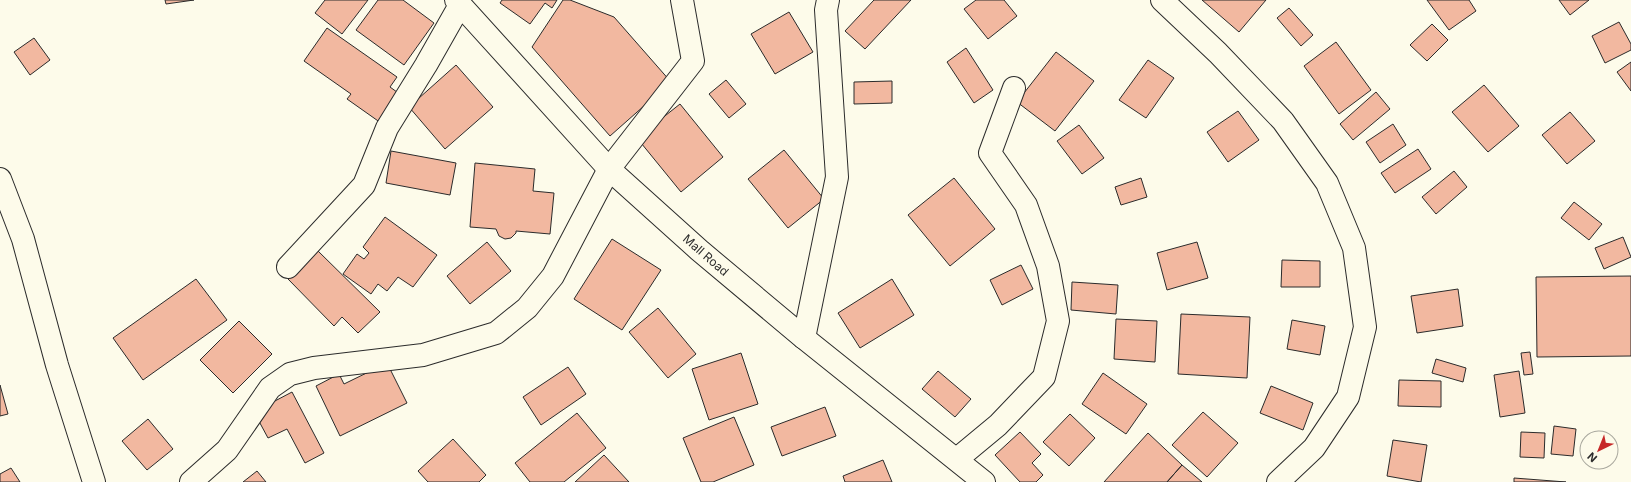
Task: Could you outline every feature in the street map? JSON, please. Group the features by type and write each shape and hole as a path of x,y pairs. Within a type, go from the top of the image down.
{"street":[{"path":"191,482 227,450 270,388 290,374 314,368 423,356 496,333 527,308 553,276 609,169 694,61 682,0"},
{"path":"804,338 837,177 826,10 828,0"},
{"path":"1162,0 1218,53 1283,121 1327,183 1354,248 1366,327 1348,397 1314,448 1278,482"},
{"path":"288,267 364,184 386,128 426,65 458,3"},
{"name":"Mall Road","path":"458,3 609,169 699,250 804,338 984,482"},
{"path":"957,459 998,425 1044,377 1058,320 1048,266 1026,205 990,153 1014,88"},
{"path":"0,179 23,239 57,365 94,482"}],"building":[{"path":"165,0 194,0 166,4"},
{"path":"325,0 368,0 342,34 315,13"},
{"path":"378,0 403,0 434,23 404,65 356,30"},
{"path":"502,0 557,0 552,8 545,3 530,24 500,3"},
{"path":"563,0 570,0 614,17 671,82 610,136 532,47"},
{"path":"874,0 911,0 865,49 845,31"},
{"path":"976,0 1004,0 1017,16 988,39 964,9"},
{"path":"1202,0 1266,0 1239,32"},
{"path":"1427,0 1469,0 1476,11 1449,30"},
{"path":"1559,0 1589,0 1570,15"},
{"path":"1289,8 1313,35 1301,46 1277,18"},
{"path":"789,12 813,52 775,74 751,34"},
{"path":"1619,22 1631,44 1631,50 1605,63 1592,36"},
{"path":"1432,24 1448,40 1427,61 1410,45"},
{"path":"327,28 397,77 390,87 401,95 381,123 347,99 351,94 304,61"},
{"path":"34,38 50,60 30,75 14,52"},
{"path":"1336,42 1371,90 1339,114 1304,66"},
{"path":"966,48 993,90 974,103 947,62"},
{"path":"1056,52 1094,81 1055,131 1017,102"},
{"path":"1148,60 1174,78 1146,118 1119,100"},
{"path":"1631,62 1631,91 1617,72"},
{"path":"456,65 493,107 445,149 409,107"},
{"path":"726,80 746,104 729,118 709,94"},
{"path":"892,81 892,103 854,104 854,82"},
{"path":"1484,85 1519,126 1488,152 1452,112"},
{"path":"1376,92 1390,109 1353,140 1340,124"},
{"path":"680,104 723,157 681,192 637,138"},
{"path":"1238,111 1259,140 1228,162 1207,132"},
{"path":"1570,112 1595,141 1567,164 1542,135"},
{"path":"1393,124 1406,145 1380,163 1366,142"},
{"path":"1079,125 1104,158 1082,174 1057,141"},
{"path":"1418,149 1431,169 1395,193 1381,173"},
{"path":"784,150 824,199 788,228 748,179"},
{"path":"391,151 456,163 450,195 386,183"},
{"path":"475,163 535,169 533,191 554,193 550,234 516,231 511,238 505,239 499,236 496,229 470,227"},
{"path":"1454,171 1467,187 1436,214 1422,197"},
{"path":"954,178 995,229 950,266 908,215"},
{"path":"1141,178 1147,197 1121,205 1115,187"},
{"path":"1574,202 1602,224 1589,240 1561,218"},
{"path":"385,217 437,255 413,287 398,277 387,291 378,284 371,294 343,274 357,254 364,259 369,253 363,247"},
{"path":"1623,237 1631,257 1604,269 1595,248"},
{"path":"612,239 661,270 622,330 574,299"},
{"path":"487,242 511,271 470,304 447,276"},
{"path":"1197,242 1208,278 1167,290 1157,253"},
{"path":"317,250 380,312 358,333 342,317 334,326 288,279"},
{"path":"1282,260 1320,261 1320,287 1281,287"},
{"path":"1021,265 1033,289 1002,305 990,280"},
{"path":"1631,276 1631,356 1537,357 1536,277"},
{"path":"196,279 227,320 143,380 113,338"},
{"path":"892,279 914,315 860,348 838,313"},
{"path":"1072,282 1118,285 1116,314 1071,310"},
{"path":"1458,289 1463,326 1417,333 1411,296"},
{"path":"658,308 696,354 668,378 629,332"},
{"path":"1181,314 1250,317 1247,378 1178,374"},
{"path":"1116,319 1157,321 1155,362 1114,359"},
{"path":"1292,320 1325,326 1320,355 1287,349"},
{"path":"239,321 272,354 233,393 200,360"},
{"path":"1530,352 1533,374 1524,375 1521,353"},
{"path":"741,353 758,404 709,420 692,369"},
{"path":"1436,359 1466,368 1463,382 1432,373"},
{"path":"387,363 407,403 340,436 316,386 339,374 344,384"},
{"path":"568,367 586,394 541,425 523,397"},
{"path":"938,371 971,399 955,417 922,389"},
{"path":"1519,371 1525,413 1500,417 1494,375"},
{"path":"1103,373 1147,404 1126,434 1082,404"},
{"path":"1399,380 1441,381 1441,407 1398,406"},
{"path":"0,385 8,414 0,416"},
{"path":"1271,386 1313,403 1303,430 1260,413"},
{"path":"292,392 324,453 305,463 287,429 268,438 254,412"},
{"path":"825,407 836,436 782,456 771,427"},
{"path":"1203,412 1238,443 1207,477 1172,445"},
{"path":"577,413 606,448 564,482 530,482 515,463"},
{"path":"1070,414 1095,438 1069,466 1043,442"},
{"path":"734,417 754,465 713,482 701,482 683,438"},
{"path":"148,419 173,449 147,470 122,441"},
{"path":"1554,426 1576,429 1573,456 1551,454"},
{"path":"1020,432 1041,454 1032,463 1043,475 1036,482 1020,482 995,455"},
{"path":"1521,432 1545,433 1544,458 1520,457"},
{"path":"1148,433 1182,465 1167,482 1104,482"},
{"path":"453,439 486,475 479,482 428,482 418,471"},
{"path":"1393,440 1427,445 1421,482 1387,476"},
{"path":"604,455 629,482 575,482"},
{"path":"883,460 892,482 845,482 843,476"},
{"path":"1182,465 1202,482 1167,482"},
{"path":"11,468 20,482 0,482 0,474"},
{"path":"257,471 266,482 243,482"},
{"path":"1514,478 1566,482 1514,482"}]}
